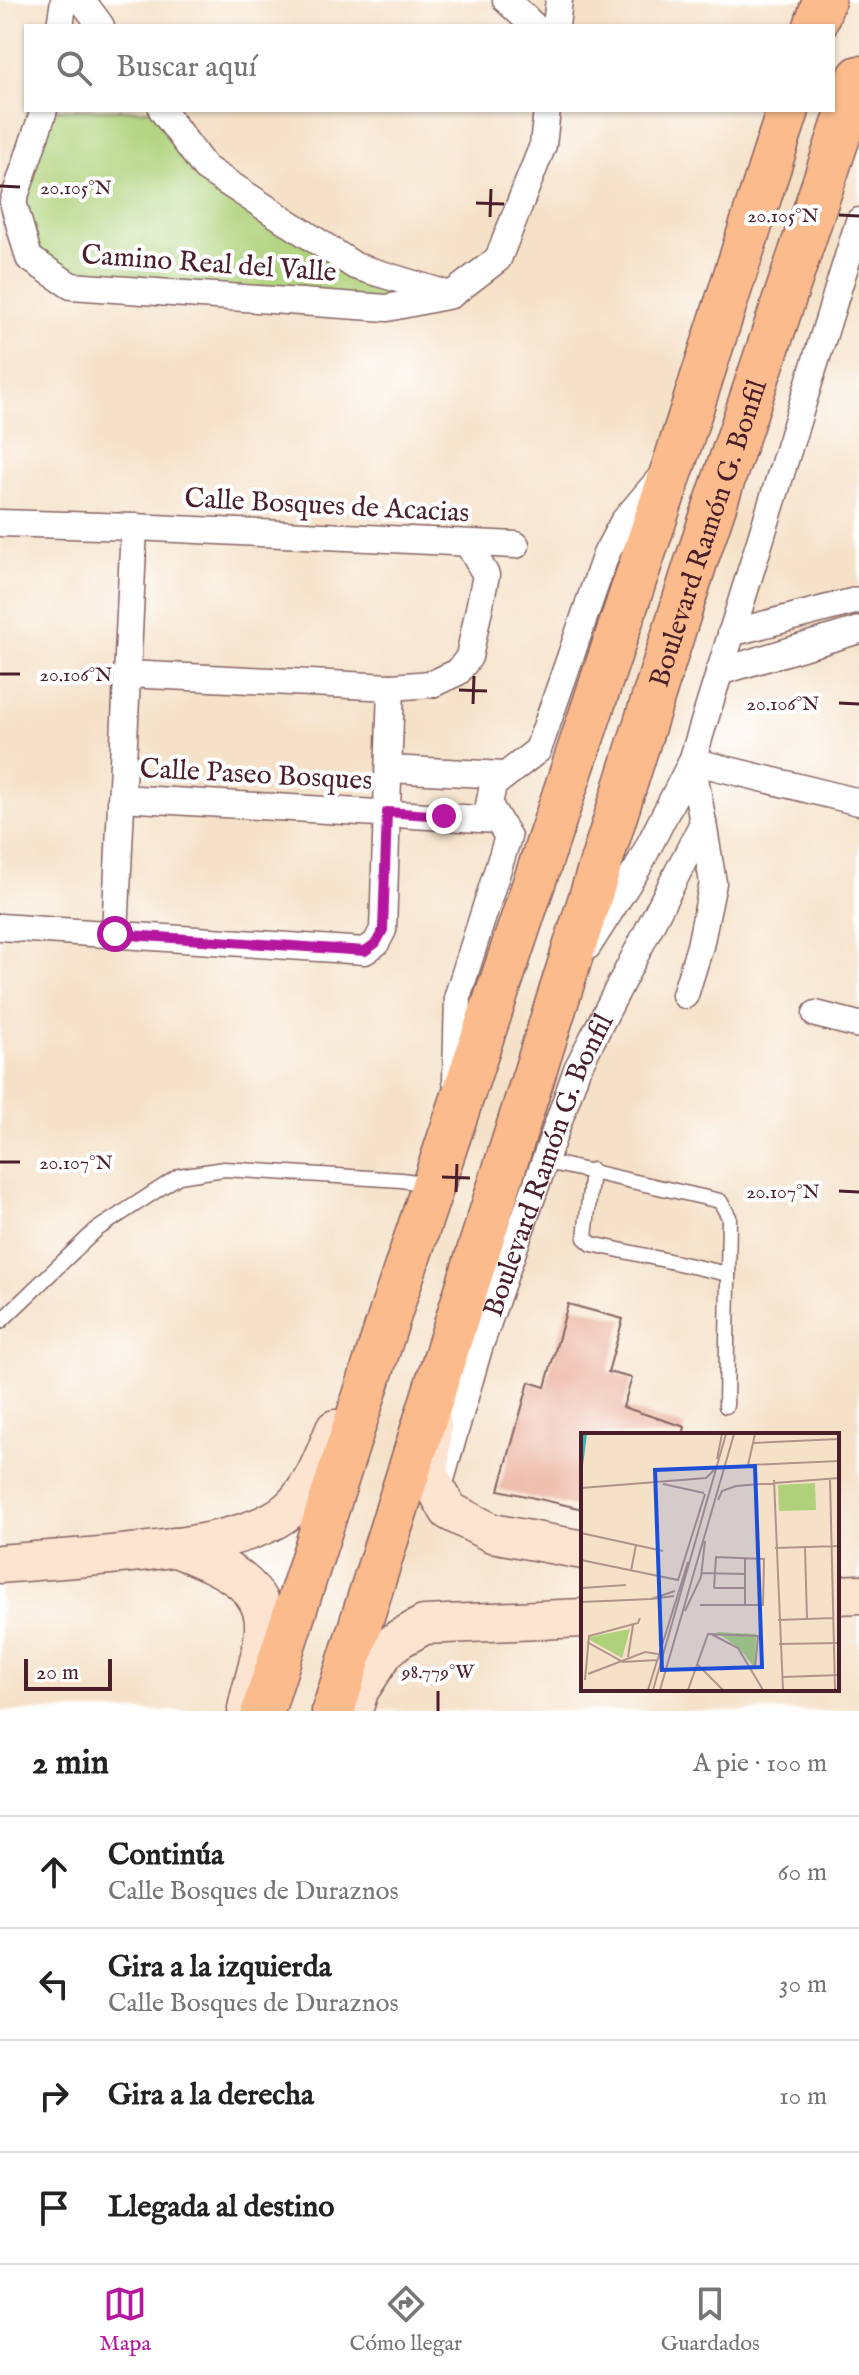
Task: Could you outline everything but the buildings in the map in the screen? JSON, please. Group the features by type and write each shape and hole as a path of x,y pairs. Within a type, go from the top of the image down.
{"main road":[{"path":"816,24 824,0"},
{"name":"Boulevard Ramón G. Bonfil","path":"333,1711 696,562 859,77"},
{"name":"Boulevard Ramón G. Bonfil","path":"263,1711 396,1296 676,458 787,112"}],"street":[{"path":"60,24 64,0"},
{"path":"82,0 100,24"},
{"path":"506,0 532,24"},
{"path":"556,24 559,0"},
{"name":"Camino Real del Valle","path":"43,112 13,202 29,258 71,286 387,308 451,295 498,259 543,145 547,112"},
{"name":"Camino Real del Valle","path":"163,112 205,168 355,266 451,295"},
{"name":"Boulevard Ramón G. Bonfil","path":"560,990 637,869 692,761 859,221"},
{"name":"Boulevard Ramón G. Bonfil","path":"456,1116 458,995 508,837 489,805 493,785 538,750 606,554 623,522 676,458"},
{"name":"Calle Bosques de Acacias","path":"0,523 516,545"},
{"path":"115,934 134,527"},
{"path":"127,674 391,687 432,684 458,672 469,657 486,575 468,544"},
{"path":"731,633 859,600"},
{"path":"719,672 859,630"},
{"path":"0,927 365,951 376,943 383,930 391,687"},
{"path":"692,761 859,802"},
{"name":"Boulevard Ramón G. Bonfil","path":"438,1492 479,1348 577,1069 703,823 692,761"},
{"path":"389,769 504,775"},
{"path":"465,818 475,774"},
{"name":"Calle Paseo Bosques","path":"121,798 497,820"},
{"path":"685,995 700,946 713,883 703,823"},
{"path":"816,1014 859,1025"},
{"path":"0,1564 217,1541 255,1529 281,1515 316,1477 361,1360 396,1296"},
{"path":"434,1397 429,1476 449,1511 492,1533 581,1550"},
{"path":"174,1547 207,1561 249,1585 261,1604 265,1628 246,1711"},
{"path":"839,1595 859,1594"},
{"path":"353,1711 359,1691 385,1651 424,1625 581,1618"}],"lane":[{"path":"543,1161 720,1201 729,1217 726,1406"},
{"path":"0,1322 96,1230 179,1176 224,1169 401,1180 434,1185"},
{"path":"592,1170 585,1238 592,1244 728,1274"}],"green space":[{"path":"49,112 155,112 203,173 426,294 388,305 48,279 19,213"}],"route":[{"path":"115,934 365,951 376,943 383,930 387,812 444,816"}]}
